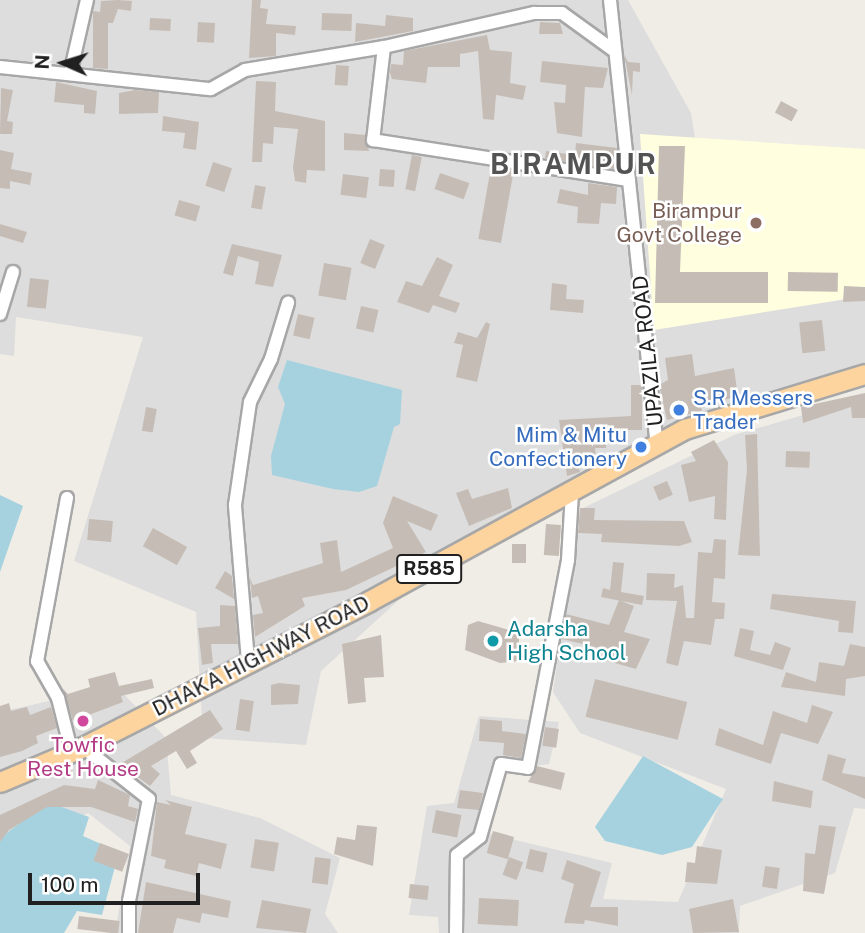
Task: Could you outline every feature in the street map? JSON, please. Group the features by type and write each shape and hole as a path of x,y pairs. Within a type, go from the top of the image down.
{"main road":[{"name":"DHAKA HIGHWAY ROAD","path":"0,782 77,749 248,661 572,492 685,429 865,374"}],"street":[{"path":"70,74 87,0"},
{"name":"UPAZILA ROAD","path":"610,0 612,49 629,180 657,445"},
{"path":"0,67 211,89 244,70 384,47 511,17 562,13 612,49"},
{"path":"384,47 373,140 629,180"},
{"path":"0,314 13,272"},
{"path":"248,661 234,542 235,505 250,402 271,359 288,303"},
{"path":"456,933 457,855 480,836 500,764 528,768 568,560 572,492"},
{"path":"66,498 37,661 58,698 77,749 149,799 129,901 129,933"}],"shaded area":[{"path":"0,0 628,0 691,113 716,273 865,276 865,377 670,443 435,567 321,671 306,745 203,738 196,612 74,561 143,337 16,317 14,356 0,354"},
{"name":"Birampur Govt College","path":"640,134 865,149 865,296 654,330"},
{"path":"865,397 865,809 854,808 835,873 740,906 739,933 439,933 438,917 409,915 427,806 454,803 479,716 559,722 549,764 503,770 490,834 612,863 603,899 678,902 726,789 580,733 553,692 579,510 734,435"},
{"path":"116,686 166,738 171,795 260,818 340,858 325,914 338,933 115,933 130,846 88,813 0,855 0,712"}],"water":[{"path":"287,360 402,390 400,424 394,427 377,486 359,492 272,475 271,456 285,404 278,387"},
{"path":"0,495 23,506 0,572"},
{"path":"643,756 723,799 692,847 662,855 605,841 595,827"},
{"path":"48,802 89,817 83,836 119,852 102,915 77,911 64,933 0,933 0,838"}],"building":[{"path":"252,0 261,0 260,8 268,9 266,24 296,26 295,35 276,33 276,56 249,58"},
{"path":"101,1 132,1 131,11 118,9 113,23 108,23 108,69 93,68 93,11 100,12"},
{"path":"322,13 352,14 351,31 321,30"},
{"path":"386,15 413,18 413,31 355,42 356,23 385,26"},
{"path":"150,18 171,19 170,31 149,30"},
{"path":"198,22 215,23 214,43 197,42"},
{"path":"540,22 560,23 563,34 539,34"},
{"path":"487,35 490,50 512,52 510,83 526,86 523,100 496,95 494,120 483,119 478,51 460,54 460,67 428,67 426,83 392,79 391,64 403,65 404,51"},
{"path":"624,54 628,62 640,63 640,72 633,71 632,95"},
{"path":"542,61 608,68 603,88 585,87 582,137 557,133 554,102 565,103 566,85 540,82"},
{"path":"336,65 349,66 348,86 335,85"},
{"path":"256,81 276,82 275,111 325,121 325,171 307,170 306,183 295,181 293,168 298,129 274,127 273,144 263,143 262,162 252,162"},
{"path":"56,82 97,91 95,114 84,113 84,105 54,102"},
{"path":"1,88 13,90 7,121 13,122 12,134 0,134"},
{"path":"135,90 159,92 158,113 119,114 119,93"},
{"path":"781,101 798,110 792,121 775,112"},
{"path":"163,116 199,122 196,150 183,148 185,133 162,131"},
{"path":"344,133 365,135 369,151 344,150"},
{"path":"576,143 617,148 619,170 545,158 546,151 575,155"},
{"path":"659,146 685,146 680,272 768,272 768,303 655,303"},
{"path":"0,150 14,153 11,169 32,173 30,185 10,181 10,189 0,188"},
{"path":"412,155 422,157 415,191 405,189"},
{"path":"213,162 232,168 224,192 205,186"},
{"path":"491,167 514,171 501,243 478,239"},
{"path":"380,169 395,170 394,187 379,186"},
{"path":"440,173 469,183 464,199 434,189"},
{"path":"343,174 369,177 366,198 340,195"},
{"path":"588,183 617,187 616,204 601,203 599,224 577,223 578,207 557,203 560,189 588,195"},
{"path":"255,185 266,187 262,210 251,208"},
{"path":"179,200 200,206 196,221 175,215"},
{"path":"0,224 27,232 23,243 0,236"},
{"path":"370,239 385,245 375,269 360,263"},
{"path":"232,244 282,255 273,287 255,284 259,262 238,256 233,276 223,273"},
{"path":"437,257 453,265 439,296 460,303 456,313 433,305 429,313 397,302 406,281 422,286"},
{"path":"324,263 352,268 346,300 318,295"},
{"path":"788,272 838,273 838,292 788,291"},
{"path":"30,278 49,280 46,309 27,307"},
{"path":"552,283 567,285 566,299 584,300 583,313 550,310"},
{"path":"844,286 865,287 865,301 843,302"},
{"path":"361,306 379,310 373,332 356,328"},
{"path":"298,314 315,318 310,339 293,335"},
{"path":"822,320 825,351 802,353 799,322"},
{"path":"486,322 490,324 477,382 456,377 463,345 454,343 458,332 477,338"},
{"path":"692,354 695,376 734,368 738,397 701,404 702,411 667,420 659,385 668,380 665,358"},
{"path":"631,385 642,385 642,430 607,430 606,448 595,448 596,462 578,464 580,472 567,476 559,420 631,416"},
{"path":"865,393 865,418 852,418 851,407 803,423 801,407"},
{"path":"146,407 157,409 153,433 142,431"},
{"path":"757,434 760,556 738,555 747,470 745,435"},
{"path":"714,440 728,462 726,520 714,519 715,496 689,502 681,465 696,461 691,452"},
{"path":"786,451 810,452 809,468 785,467"},
{"path":"667,481 673,495 659,501 653,487"},
{"path":"508,488 512,508 469,526 456,493 468,489 472,499"},
{"path":"393,496 438,515 431,531 407,521 426,552 346,590 302,598 305,606 255,637 253,615 263,613 258,596 252,598 250,578 253,585 323,563 320,543 337,540 341,572 393,548 383,523"},
{"path":"580,508 595,508 594,520 684,521 692,542 679,546 601,542 602,534 578,533"},
{"path":"89,519 113,521 111,542 87,540"},
{"path":"546,524 561,525 559,556 544,555"},
{"path":"153,528 187,547 177,565 143,546"},
{"path":"714,539 726,540 725,579 714,578 712,602 725,603 724,619 715,619 711,645 684,641 678,666 666,663 677,601 646,600 647,573 675,574 674,588 683,585 686,618 694,618 698,552 712,553"},
{"path":"512,544 526,544 526,563 512,563"},
{"path":"613,562 624,563 621,592 644,596 642,605 601,597 603,588 610,590"},
{"path":"225,571 232,576 234,599 215,588"},
{"path":"772,594 856,601 853,633 838,632 839,621 770,609"},
{"path":"619,600 634,606 624,632 650,639 636,669 597,658 599,648 562,639 566,614 609,625"},
{"path":"220,605 235,606 238,644 211,644 213,663 202,665 198,628 220,626"},
{"name":"Adarsha High School","path":"478,621 519,633 519,661 500,663 465,650 468,625"},
{"path":"740,628 754,631 750,650 770,655 775,642 791,648 783,670 734,656"},
{"path":"381,635 384,677 364,678 366,702 348,704 342,644"},
{"path":"850,644 865,647 865,676 846,679 845,696 781,687 786,672 816,682 819,662 844,666"},
{"path":"115,672 119,686 152,679 154,688 121,696 123,702 73,721 63,689 68,694 90,687 88,679"},
{"path":"595,679 687,702 678,740 586,717"},
{"path":"271,685 300,685 298,704 271,705"},
{"path":"240,699 254,701 250,732 236,730"},
{"path":"9,703 11,711 27,707 30,715 51,707 57,728 36,736 38,743 0,757 0,706"},
{"path":"812,705 833,712 818,744 781,733 771,764 715,745 719,728 763,745 773,711 807,723"},
{"path":"210,710 223,729 190,751 197,763 187,769 176,751 151,766 160,774 150,786 120,764"},
{"path":"480,719 502,721 502,731 526,734 521,758 503,755 504,743 479,741"},
{"path":"545,727 559,729 556,748 542,746"},
{"path":"828,754 846,759 842,773 865,777 865,799 822,780"},
{"path":"537,766 565,773 561,790 528,782"},
{"path":"98,780 130,795 128,806 138,809 135,822 91,807 47,807 9,830 0,842 0,815 64,785 95,789"},
{"path":"774,781 813,791 811,808 772,801"},
{"path":"460,790 483,793 479,810 457,808"},
{"path":"165,800 192,807 185,834 227,844 221,869 199,863 196,876 164,868 166,860 151,856 157,802 171,805"},
{"path":"436,810 462,815 457,838 432,833"},
{"path":"357,825 377,827 373,866 334,854 337,837 355,840"},
{"path":"819,825 836,827 824,894 803,891 805,853 815,854"},
{"path":"493,831 514,837 508,859 487,853"},
{"path":"255,839 279,843 274,871 250,868"},
{"path":"100,843 129,854 122,872 93,861"},
{"path":"697,846 722,850 717,884 685,882 687,862 695,863"},
{"path":"530,849 548,853 543,873 526,868"},
{"path":"315,857 331,859 328,885 312,883"},
{"path":"509,857 523,862 517,880 503,875"},
{"path":"567,860 601,872 590,907 618,907 618,926 585,920 584,924 564,923 574,884 561,879"},
{"path":"765,866 780,868 777,889 762,887"},
{"path":"146,882 231,901 228,918 202,913 200,923 177,918 173,933 138,933"},
{"path":"410,884 429,886 427,900 409,898"},
{"path":"479,898 519,900 518,926 478,924"},
{"path":"733,899 739,932 693,933 689,909"},
{"path":"262,900 311,909 306,933 256,928"},
{"path":"79,916 120,921 118,933 77,929"}],"place":[{"name":"Birampur Govt College","path":"756,223"},
{"name":"S.R Messers Trader","path":"679,410"},
{"name":"Mim & Mitu Confectionery","path":"641,447"},
{"name":"Adarsha High School","path":"493,641"},
{"name":"Towfic Rest House","path":"83,721"}],"district":[{"name":"BIRAMPUR","path":"574,164"}]}
